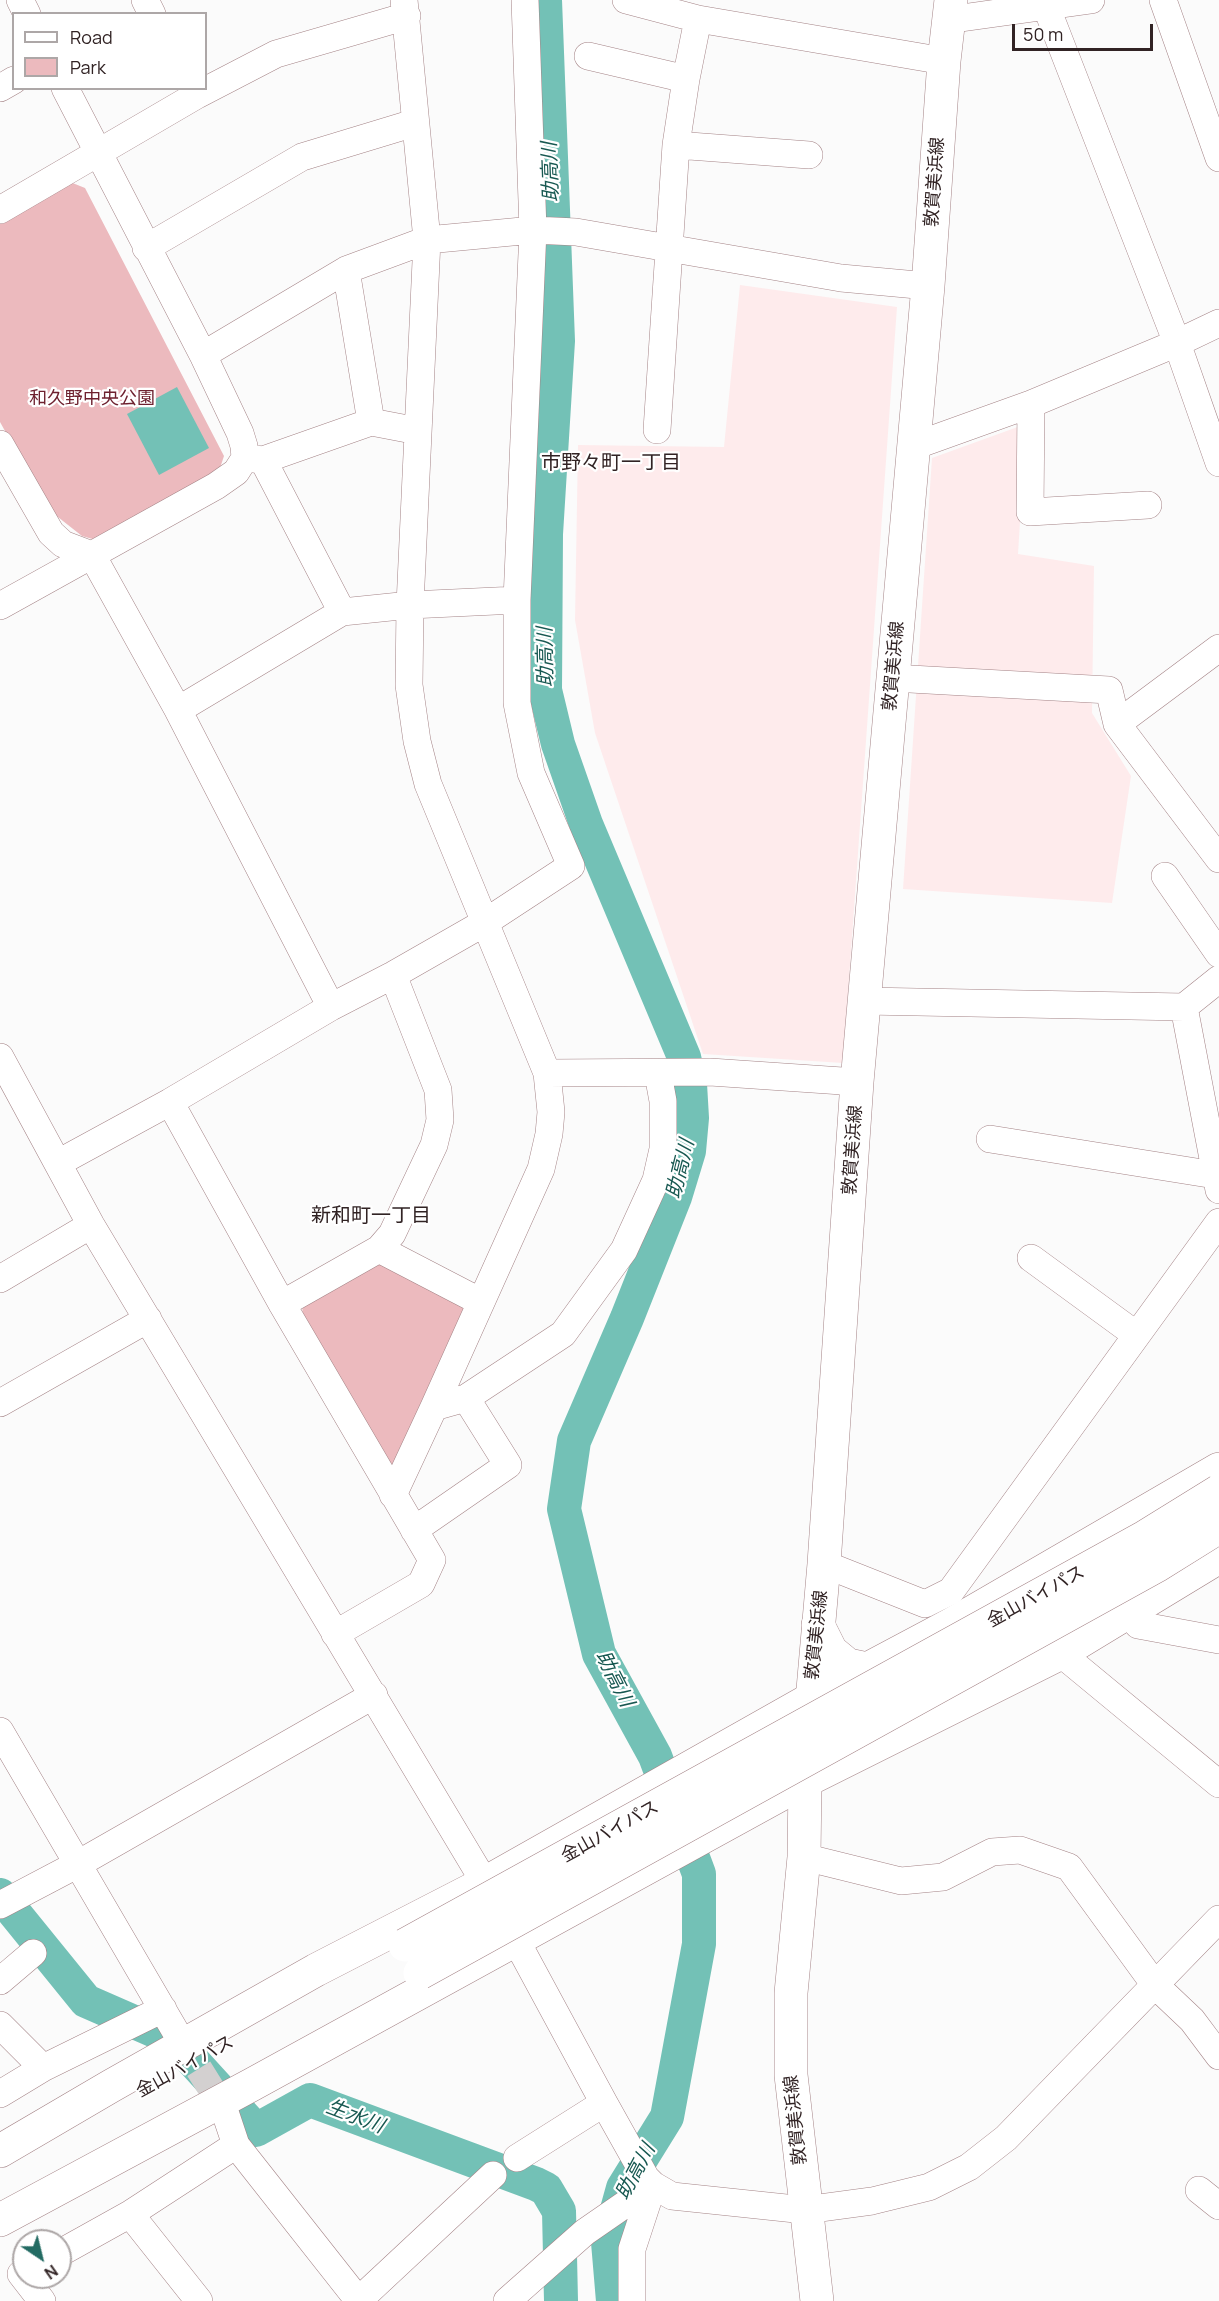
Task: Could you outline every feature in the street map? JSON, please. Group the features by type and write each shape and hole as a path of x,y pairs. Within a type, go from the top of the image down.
{"main road":[{"name":"敦賀美浜線","path":"817,2301 790,2075 791,1993 804,1857 805,1781 824,1564 857,1082 928,286 949,10"},
{"path":"0,2151 316,1970 485,1883 811,1699 996,1599 1219,1469"},
{"name":"金山バイパス","path":"0,2202 412,1959 1143,1538 1219,1491"},
{"name":"金山バイパス","path":"0,2171 1007,1649 1158,1565 1219,1527"},
{"path":"0,2220 805,1781 1061,1653 1219,1557"},
{"path":"818,1625 831,1652 848,1665 867,1669"}],"street":[{"path":"58,1163 331,1007 484,923 571,866 531,773 517,703 517,600 533,230 525,0"},
{"path":"626,0 698,20 944,61"},
{"path":"949,10 1046,6 1091,0"},
{"path":"1163,0 1219,158"},
{"path":"1046,6 1177,343 1219,463"},
{"path":"207,87 276,54 405,8 414,123 427,240 410,605 409,685 417,741 428,784 547,1073 551,1112 549,1134 541,1169 393,1495"},
{"path":"657,430 676,145 698,20"},
{"path":"588,56 686,79"},
{"path":"66,90 203,355 244,446 254,459 342,612"},
{"path":"0,210 196,92"},
{"path":"146,248 302,157 414,123"},
{"path":"676,145 809,155"},
{"path":"203,355 346,270 427,240 533,230 576,232 841,278 928,286"},
{"path":"346,270 371,422"},
{"path":"914,446 1030,404 1177,343 1219,323"},
{"path":"1030,404 1030,512 1148,505"},
{"path":"0,606 226,480 254,459 371,422 418,430"},
{"path":"0,444 10,483 51,533 63,544 92,555 178,710 331,1007"},
{"path":"178,710 342,612 410,605 517,600"},
{"path":"1117,724 1219,648"},
{"path":"892,678 1109,690 1117,724 1218,857"},
{"path":"1165,876 1219,954"},
{"path":"282,1304 379,1249 392,1234 434,1145 440,1120 438,1090 393,975"},
{"path":"864,1001 1184,1007 1219,979"},
{"path":"990,1139 1217,1182 1184,1007"},
{"path":"0,1057 91,1225 485,1883 604,2103 650,2182 672,2196 806,2210 872,2201 929,2187 969,2167 1006,2138 1155,1985 1217,1925"},
{"path":"547,1073 710,1072 857,1082"},
{"path":"434,1407 466,1398 563,1334 624,1250 656,1180 663,1149 663,1101 658,1074"},
{"path":"170,1101 282,1304 432,1560 421,1584 335,1634"},
{"path":"824,1564 924,1604 951,1591 1135,1334 1219,1222"},
{"path":"0,1279 91,1225"},
{"path":"379,1249 481,1302"},
{"path":"1031,1258 1135,1334"},
{"path":"0,1402 148,1319"},
{"path":"414,1530 508,1466 466,1398"},
{"path":"964,1572 1219,1784"},
{"path":"1129,1611 1138,1625 1219,1640"},
{"path":"0,1905 78,1864 374,1695"},
{"path":"0,1731 177,2034"},
{"path":"804,1857 901,1881 943,1877 992,1852 1020,1850 1069,1866 1155,1985 1192,2020 1219,2056"},
{"path":"0,1981 33,1953"},
{"path":"0,2094 43,2067 163,2009"},
{"path":"0,2025 43,2067"},
{"path":"517,2158 604,2103"},
{"path":"224,2109 236,2145 359,2301 493,2175"},
{"path":"72,2246 130,2214 236,2145"},
{"path":"514,2298 585,2232 650,2182"},
{"path":"632,2301 632,2249 650,2182"},
{"path":"130,2214 199,2301"},
{"path":"28,2289 42,2301"}],"shaded area":[{"path":"740,285 897,307 843,1063 703,1054 595,733 575,620 578,445 724,447"},
{"path":"177,387 209,448 159,475 127,414"},
{"path":"1026,424 1018,554 1094,566 1092,713 1131,776 1112,903 903,889 932,458"}],"green space":[{"name":"和久野中央公園","path":"70,182 85,188 224,456 219,471 96,540 82,536 49,510 0,422 0,221"},
{"path":"380,1260 465,1307 394,1464 384,1463 302,1319 303,1301"}],"waterway":[{"name":"助高川","path":"545,0 558,341 546,534 545,690 558,744 586,824 684,1057 690,1084 692,1118 689,1151 675,1197 627,1318 574,1441 564,1509 599,1654 655,1756 699,1874 699,1944 667,2117 623,2188 608,2242 613,2301"},
{"name":"生水川","path":"0,1895 86,2001 173,2039 256,2130 310,2100 546,2189 559,2211 561,2301"}],"tunnel":[{"path":"177,2034 224,2109"}],"district":[{"name":"市野々町一丁目","path":"611,463"},
{"name":"新和町一丁目","path":"371,1216"}]}
